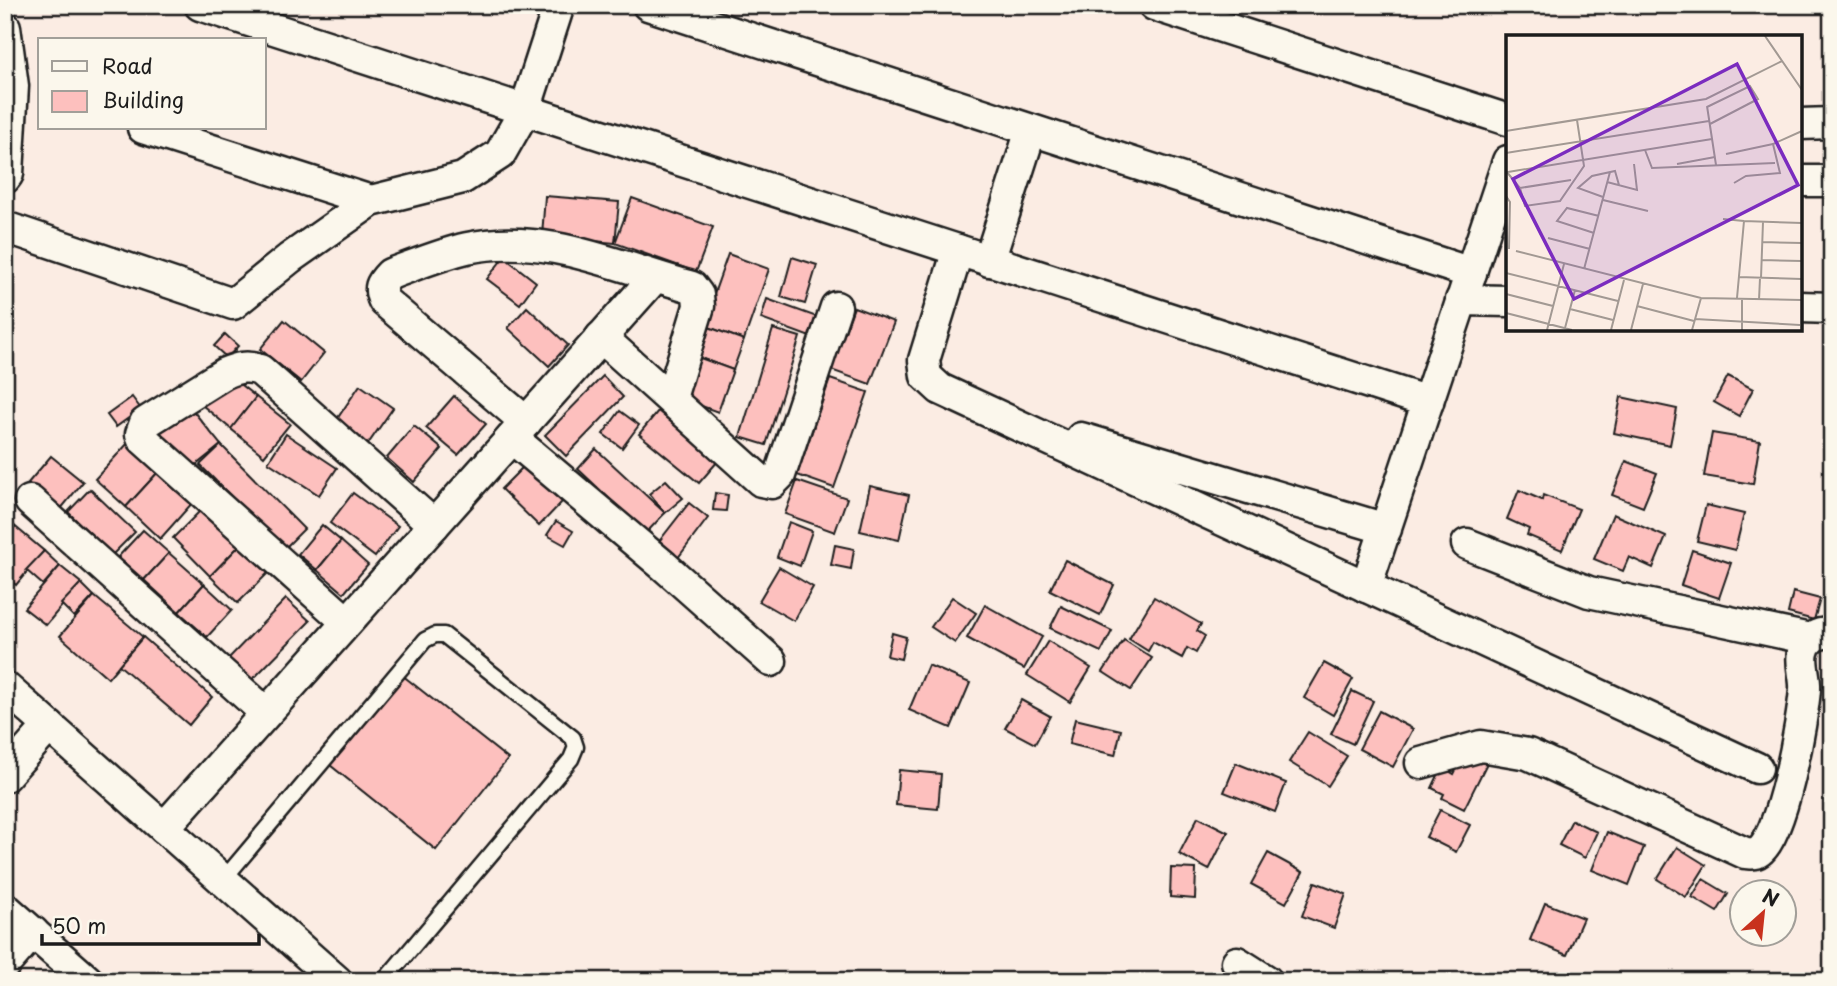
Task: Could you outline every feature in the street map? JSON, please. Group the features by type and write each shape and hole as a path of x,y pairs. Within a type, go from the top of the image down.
{"street":[{"path":"200,5 1428,402"},
{"path":"5,227 233,304 290,258 371,201 463,178 500,154 525,110 559,5"},
{"path":"648,5 1031,130 1506,300"},
{"path":"1154,5 1506,119"},
{"path":"5,27 27,90 5,178"},
{"path":"1802,124 1832,123"},
{"path":"149,130 371,201"},
{"path":"989,261 1031,130"},
{"path":"1366,587 1506,172"},
{"path":"1802,181 1832,181"},
{"path":"671,398 699,306 698,295 692,287 580,252 523,242 467,248 390,274 382,282 380,291 384,301 664,566 771,661"},
{"path":"958,250 924,360 926,376 940,389 1756,768"},
{"path":"164,828 655,277"},
{"path":"601,337 761,481 772,483 780,475 836,307"},
{"path":"1802,307 1832,308"},
{"path":"347,622 143,439 141,433 145,423 225,373 238,368 253,367 260,370 435,525"},
{"path":"979,407 1386,529"},
{"path":"30,501 266,713"},
{"path":"1467,544 1590,592 1821,636"},
{"path":"1420,763 1481,746 1528,754 1745,853 1756,853 1775,829 1790,778 1805,689 1802,652 1821,636"},
{"path":"5,687 337,981"},
{"path":"5,776 49,726"},
{"path":"5,908 88,981"},
{"path":"5,964 33,932"},
{"path":"1237,962 1267,981"}],"lane":[{"path":"223,880 425,640 435,635 444,635 573,738 576,747 571,758 384,981"}],"building":[{"path":"545,196 619,202 615,243 542,236"},
{"path":"632,198 713,227 696,272 615,243"},
{"path":"728,254 769,269 744,340 703,325"},
{"path":"504,257 536,282 520,304 487,279"},
{"path":"792,257 817,265 805,304 781,297"},
{"path":"767,299 817,317 810,337 761,319"},
{"path":"527,307 568,345 549,366 508,328"},
{"path":"854,307 894,322 870,384 831,370"},
{"path":"284,320 324,353 301,382 260,349"},
{"path":"703,325 744,340 733,370 692,355"},
{"path":"773,329 800,337 766,445 740,437"},
{"path":"225,334 238,346 227,358 214,346"},
{"path":"692,355 733,370 718,412 677,397"},
{"path":"227,374 256,397 231,429 202,405"},
{"path":"603,376 623,397 566,456 545,435"},
{"path":"1728,376 1753,389 1739,416 1714,402"},
{"path":"830,379 868,392 834,488 797,475"},
{"path":"360,385 393,408 368,444 335,422"},
{"path":"454,396 486,424 458,455 426,428"},
{"path":"132,397 141,409 116,427 107,415"},
{"path":"256,397 290,424 264,456 231,429"},
{"path":"1621,397 1677,409 1670,445 1614,433"},
{"path":"190,407 221,445 191,469 160,432"},
{"path":"620,411 639,425 622,448 603,434"},
{"path":"658,411 718,461 699,483 639,434"},
{"path":"414,426 442,449 414,482 387,458"},
{"path":"1712,433 1760,441 1753,484 1704,476"},
{"path":"286,434 337,468 319,495 268,462"},
{"path":"129,442 160,470 126,507 95,479"},
{"path":"221,445 304,529 284,549 200,465"},
{"path":"596,449 665,513 646,533 578,469"},
{"path":"51,456 83,482 60,510 28,483"},
{"path":"1626,461 1657,473 1643,507 1612,495"},
{"path":"524,466 562,502 539,526 501,489"},
{"path":"160,470 194,501 160,539 126,507"},
{"path":"666,480 683,498 665,513 649,494"},
{"path":"797,481 847,498 835,532 785,514"},
{"path":"870,486 909,495 899,540 860,531"},
{"path":"90,489 135,532 112,555 68,512"},
{"path":"1519,490 1542,500 1543,495 1579,509 1562,550 1527,535 1529,529 1507,519"},
{"path":"353,493 398,526 375,557 330,523"},
{"path":"715,493 728,495 726,511 713,510"},
{"path":"689,503 708,518 677,559 657,544"},
{"path":"1706,505 1744,514 1735,550 1697,541"},
{"path":"205,506 242,543 210,576 173,538"},
{"path":"1613,514 1666,537 1653,568 1629,557 1623,571 1594,559"},
{"path":"5,518 44,551 16,585 5,576"},
{"path":"556,521 573,531 565,545 547,535"},
{"path":"789,522 812,531 800,566 777,557"},
{"path":"322,525 341,541 317,570 298,554"},
{"path":"143,530 169,553 144,580 118,557"},
{"path":"341,541 368,565 344,593 317,570"},
{"path":"242,543 270,571 238,603 210,576"},
{"path":"835,545 854,549 851,569 831,565"},
{"path":"1692,550 1731,563 1719,598 1681,585"},
{"path":"44,551 60,566 43,585 26,570"},
{"path":"169,553 204,584 179,612 144,580"},
{"path":"1065,560 1114,585 1100,615 1050,590"},
{"path":"60,566 81,583 46,625 24,608"},
{"path":"779,567 813,587 794,621 759,601"},
{"path":"81,583 94,596 74,617 61,604"},
{"path":"204,584 232,610 207,637 179,612"},
{"path":"1793,592 1820,599 1814,620 1788,613"},
{"path":"94,596 143,637 108,678 60,636"},
{"path":"952,597 976,613 955,643 931,627"},
{"path":"1154,597 1201,624 1197,631 1205,636 1196,653 1187,648 1182,658 1153,642 1148,651 1129,639"},
{"path":"286,599 310,621 250,682 227,660"},
{"path":"985,605 1042,637 1024,669 967,638"},
{"path":"1061,606 1112,631 1101,652 1050,628"},
{"path":"892,633 906,637 901,659 887,656"},
{"path":"143,637 212,697 189,725 119,665"},
{"path":"1124,640 1152,658 1131,690 1103,672"},
{"path":"1048,641 1091,668 1070,702 1027,675"},
{"path":"1324,663 1353,679 1333,715 1304,698"},
{"path":"928,665 970,683 951,728 909,710"},
{"path":"402,675 508,759 436,850 330,765"},
{"path":"1352,691 1373,701 1353,744 1331,734"},
{"path":"1021,700 1050,716 1035,744 1005,728"},
{"path":"1379,711 1413,729 1393,767 1359,749"},
{"path":"1075,719 1121,730 1115,755 1069,744"},
{"path":"1308,732 1347,756 1328,786 1289,762"},
{"path":"1465,752 1487,763 1464,809 1442,798 1444,794 1432,788 1442,767 1454,774"},
{"path":"1236,763 1286,783 1275,812 1224,792"},
{"path":"899,770 941,774 938,809 896,805"},
{"path":"1440,810 1470,825 1456,852 1426,837"},
{"path":"1198,817 1228,832 1209,870 1179,854"},
{"path":"1572,820 1597,832 1585,858 1559,845"},
{"path":"1607,832 1644,847 1629,885 1592,870"},
{"path":"1677,847 1706,865 1686,897 1657,879"},
{"path":"1268,853 1303,872 1286,903 1251,884"},
{"path":"1171,868 1196,869 1195,899 1170,897"},
{"path":"1703,879 1728,894 1717,912 1692,897"},
{"path":"1315,882 1346,894 1334,928 1302,916"},
{"path":"1545,903 1583,918 1567,955 1530,940"}]}
